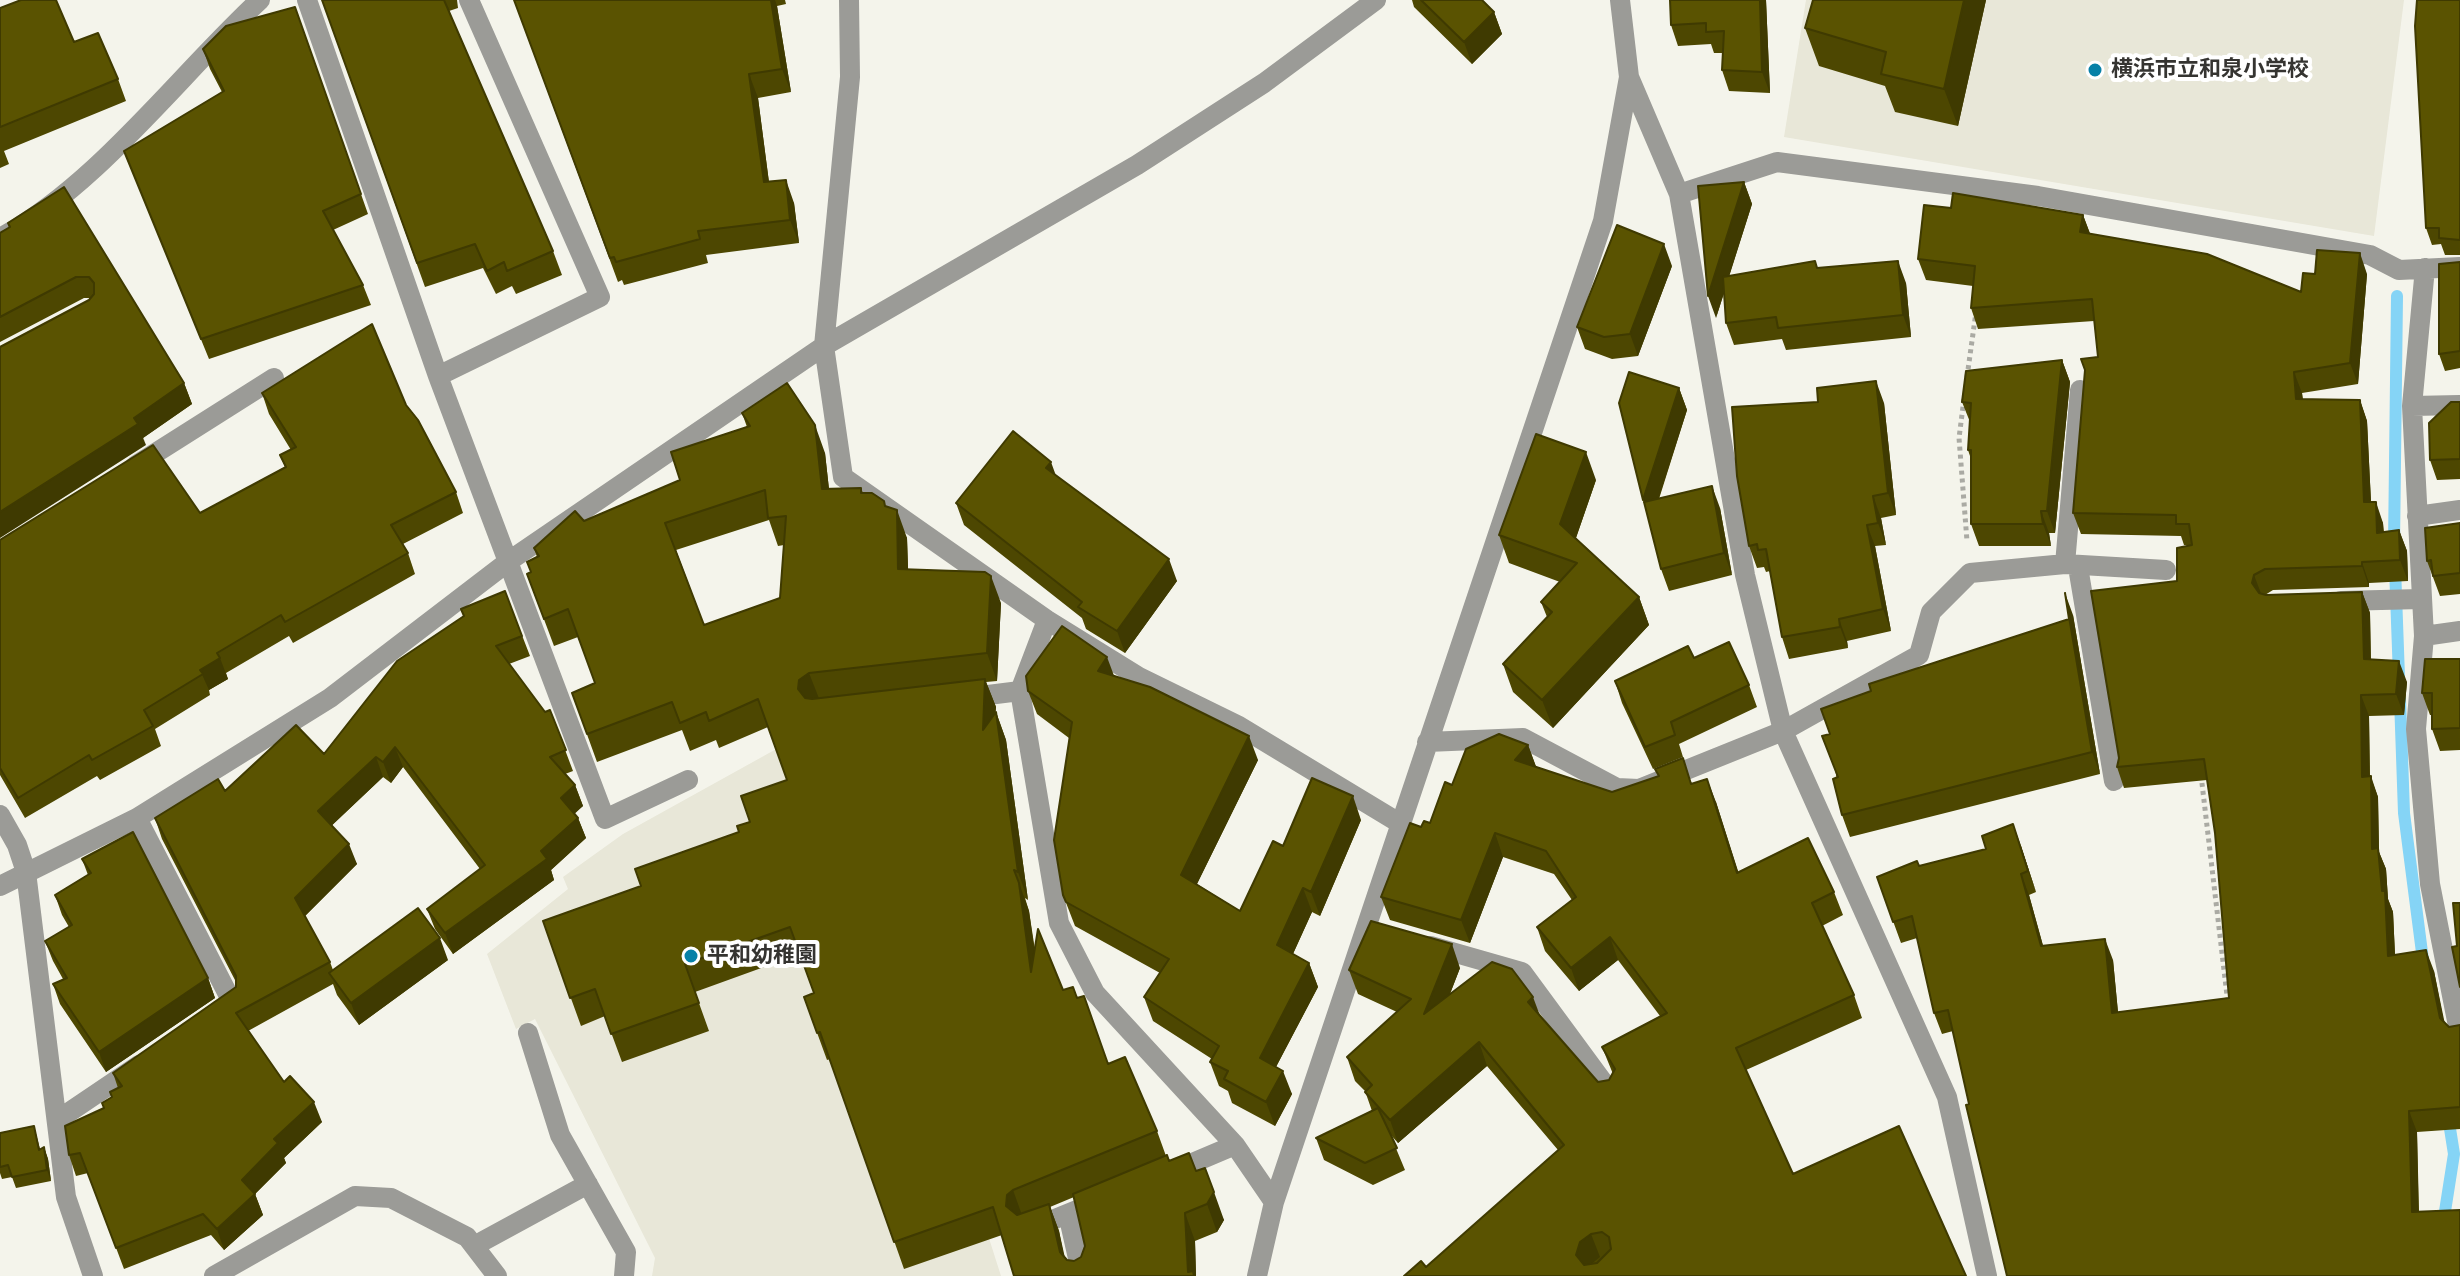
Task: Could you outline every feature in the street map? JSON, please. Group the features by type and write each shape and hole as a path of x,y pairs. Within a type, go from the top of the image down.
{"street":[{"path":"0,238 33,220 86,175 260,0"},
{"path":"307,0 438,376 605,819 688,780"},
{"path":"438,376 600,297 469,0"},
{"path":"849,0 850,77 824,346 843,477 1047,620 1139,677 1239,726 1401,824"},
{"path":"0,886 137,818 330,698 509,561 824,346 1137,165 1264,83 1376,0"},
{"path":"1620,0 1629,77 1679,194 1745,575 1783,731 1947,1097 1981,1274"},
{"path":"1257,1276 1274,1202 1373,929 1427,742 1603,221 1629,77"},
{"path":"1679,194 1777,162 2038,196 2370,255 2399,270 2460,267"},
{"path":"2425,268 2412,406 2417,516 2413,599 2424,636 2416,729 2430,884 2460,1036"},
{"path":"118,478 274,378"},
{"path":"2080,390 2071,565 2114,781"},
{"path":"2412,406 2460,405"},
{"path":"2417,516 2460,510"},
{"path":"1427,742 1523,738 1617,788 1639,789 1783,731 1919,655 1931,612 1970,573 2071,565 2166,570"},
{"path":"2320,602 2413,599"},
{"path":"1047,620 1020,691 1059,923 1095,993 1235,1145 1274,1202"},
{"path":"2424,636 2460,631"},
{"path":"943,700 1020,691"},
{"path":"0,815 17,845 26,872 59,1119 66,1197 93,1276"},
{"path":"137,818 232,1002 207,1019"},
{"path":"1408,940 1522,972 1611,1093"},
{"path":"528,1033 560,1135 626,1252 624,1276"},
{"path":"59,1119 158,1052"},
{"path":"1151,1180 1235,1145"},
{"path":"474,1246 588,1184"},
{"path":"1028,1230 1123,1191"},
{"path":"214,1276 355,1196 391,1198 467,1237 497,1276"},
{"path":"1068,1214 1082,1276"}],"path":[{"path":"1970,573 1959,438 1977,300"},
{"path":"2200,763 2229,1015"}],"shaded area":[{"name":"横浜市立和泉小学校","path":"1806,0 2404,0 2374,236 1784,137"},
{"path":"825,722 1001,1276 652,1276 655,1258 535,1019 516,1029 487,954 568,889 563,877 623,834"}],"building":[{"path":"21,0 56,0 74,42 98,33 118,79 0,127 0,8"},
{"path":"322,0 444,0 553,251 507,271 504,262 487,271 475,244 417,263"},
{"path":"514,0 771,0 782,69 749,74 764,182 786,180 790,220 698,231 700,239 616,262 614,257 610,258"},
{"path":"1421,0 1482,0 1494,12 1464,42"},
{"path":"1670,0 1760,0 1762,72 1722,70 1724,31 1706,32 1706,23 1671,25"},
{"path":"1813,0 1964,0 1944,89 1881,74 1886,52 1805,28"},
{"path":"2417,0 2460,0 2460,240 2439,238 2439,228 2426,228 2415,26"},
{"path":"295,7 361,194 323,211 363,285 201,339 124,151 224,91 203,49 226,26"},
{"path":"1744,182 1708,296 1698,186"},
{"path":"64,187 184,383 134,418 138,424 0,512 0,347 89,300 94,294 94,283 89,277 76,277 0,317 0,233 10,227 8,223"},
{"path":"1953,193 2083,215 2080,232 2207,254 2301,292 2303,273 2315,274 2317,250 2360,253 2350,363 2294,372 2296,399 2360,400 2364,502 2376,502 2377,533 2399,530 2400,560 2362,562 2362,566 2265,569 2254,575 2252,583 2259,593 2266,595 2362,592 2364,659 2399,661 2396,694 2361,695 2362,777 2371,776 2372,849 2378,848 2382,891 2385,891 2388,956 2426,950 2440,1018 2449,1027 2460,1025 2460,1107 2409,1111 2412,1212 2460,1210 2460,1276 2007,1276 1966,1105 1969,1104 1948,1010 1934,1013 1912,916 1893,922 1877,877 1917,861 1919,866 1986,849 1982,836 2013,824 2028,871 2021,874 2041,946 2105,939 2112,1013 2229,998 2215,833 2204,759 2117,767 2119,758 2091,591 2177,581 2177,548 2192,545 2189,524 2176,524 2176,515 2073,513 2085,370 2081,359 2098,357 2092,299 1971,308 1975,266 1918,259 1924,205 1951,208"},
{"path":"1617,225 1664,244 1630,334 1604,337 1577,327"},
{"path":"1815,261 1817,268 1898,261 1903,315 1778,328 1776,317 1726,323 1723,277"},
{"path":"2460,262 2460,351 2439,354 2439,264"},
{"path":"372,324 406,405 418,420 456,492 391,525 408,553 285,622 281,615 217,653 220,658 200,670 203,674 144,710 153,726 92,760 89,755 18,798 0,768 0,540 153,445 200,513 286,467 280,455 296,447 262,393"},
{"path":"2062,360 2047,511 2041,511 2043,524 1971,524 1971,450 1968,450 1971,403 1962,402 1966,371"},
{"path":"1629,372 1679,388 1643,500 1619,403"},
{"path":"1876,381 1888,493 1873,496 1878,523 1867,525 1883,609 1839,619 1840,627 1782,637 1766,549 1758,550 1757,544 1749,546 1737,476 1732,407 1818,402 1817,388"},
{"path":"787,383 815,425 822,489 861,488 861,493 872,493 884,501 885,506 897,510 898,569 985,572 991,576 987,653 809,673 799,680 798,689 805,698 812,699 985,679 983,730 996,712 1018,872 1014,870 1019,883 1031,972 1038,929 1063,990 1073,987 1077,998 1084,996 1108,1064 1125,1057 1157,1131 1013,1190 1007,1195 1006,1206 1017,1215 1049,1204 1060,1252 1067,1260 1074,1261 1081,1257 1085,1246 1073,1194 1167,1155 1169,1161 1189,1153 1196,1171 1205,1168 1214,1192 1207,1204 1185,1213 1188,1272 1193,1271 1194,1276 1014,1276 993,1207 894,1242 820,1032 817,1033 804,997 814,993 790,927 685,964 699,1003 611,1034 595,989 570,998 543,921 641,886 635,869 739,832 737,826 750,822 741,796 787,780 758,699 709,721 706,712 680,723 672,702 587,734 572,693 595,683 568,609 544,619 527,574 531,572 527,562 539,556 534,548 575,511 584,521 680,480 671,452 750,426 742,413","holes":["765,490 768,518 786,516 780,598 704,625 665,523"]},
{"path":"2451,402 2460,402 2460,459 2430,460 2429,423"},
{"path":"1013,431 1051,462 1046,468 1169,559 1117,631 1078,607 1082,602 956,503"},
{"path":"1536,434 1586,452 1560,524 1639,597 1542,700 1503,664 1552,612 1541,602 1577,563 1499,535"},
{"path":"1712,486 1724,553 1661,569 1644,502"},
{"path":"2460,523 2460,573 2433,576 2431,560 2427,561 2425,528"},
{"path":"505,591 522,636 496,646 545,712 550,710 566,750 550,757 575,785 561,798 578,818 541,851 547,859 445,933 427,909 485,865 395,747 383,762 376,757 318,811 349,844 295,898 330,962 236,1013 284,1082 290,1076 314,1102 274,1139 278,1143 242,1180 255,1194 217,1229 203,1214 116,1248 80,1153 69,1155 65,1126 104,1108 102,1103 112,1097 110,1092 122,1086 113,1073 236,987 236,976 155,818 218,779 225,791 296,725 324,754 397,661 464,616 461,609"},
{"path":"2065,593 2092,752 1842,815 1833,779 1838,777 1822,736 1830,734 1821,709 1871,691 1869,684 2069,619"},
{"path":"1062,626 1107,657 1098,671 1150,687 1249,736 1181,875 1240,911 1273,841 1283,846 1312,778 1353,796 1311,892 1303,888 1277,945 1309,963 1260,1058 1283,1071 1266,1102 1224,1079 1228,1071 1210,1062 1219,1046 1144,997 1169,959 1066,902 1063,895 1054,840 1072,722 1028,691 1026,676"},
{"path":"1729,642 1749,685 1671,722 1675,735 1645,747 1615,681 1688,646 1694,658"},
{"path":"2425,659 2460,659 2460,728 2432,729 2432,693 2422,693"},
{"path":"1499,734 1528,745 1515,760 1612,792 1659,776 1655,769 1683,758 1691,784 1707,779 1737,873 1808,838 1834,892 1812,903 1854,995 1736,1048 1793,1174 1899,1126 1966,1276 1404,1276 1421,1261 1426,1267 1564,1145 1479,1042 1390,1120 1365,1092 1372,1085 1347,1057 1411,999 1349,970 1371,921 1452,944 1424,1014 1492,962 1512,969 1533,997 1528,1002 1598,1082 1609,1080 1615,1069 1602,1047 1667,1013 1610,937 1571,968 1537,927 1576,897 1546,851 1495,833 1461,920 1381,897 1410,823 1421,827 1424,821 1430,823 1445,782 1452,785 1466,749","holes":["1602,1232 1609,1237 1611,1249 1597,1263 1584,1265 1576,1255 1580,1242 1591,1234"]},
{"path":"133,832 208,978 99,1052 53,984 67,978 45,941 72,925 55,895 91,873 82,859"},
{"path":"2453,903 2460,903 2460,987 2452,947 2457,946"},
{"path":"418,908 440,938 351,1003 329,973"},
{"path":"1378,1108 1397,1148 1365,1163 1316,1138"},
{"path":"34,1126 39,1150 44,1147 47,1170 12,1177 8,1165 0,1167 0,1133"}],"waterway":[{"path":"2394,545 2397,296"},
{"path":"2395,567 2399,677"},
{"path":"2400,699 2404,813 2424,968"},
{"path":"2443,1224 2454,1154 2448,1116"}],"place":[{"name":"横浜市立和泉小学校","path":"2095,70"},
{"name":"平和幼稚園","path":"691,956"}]}
